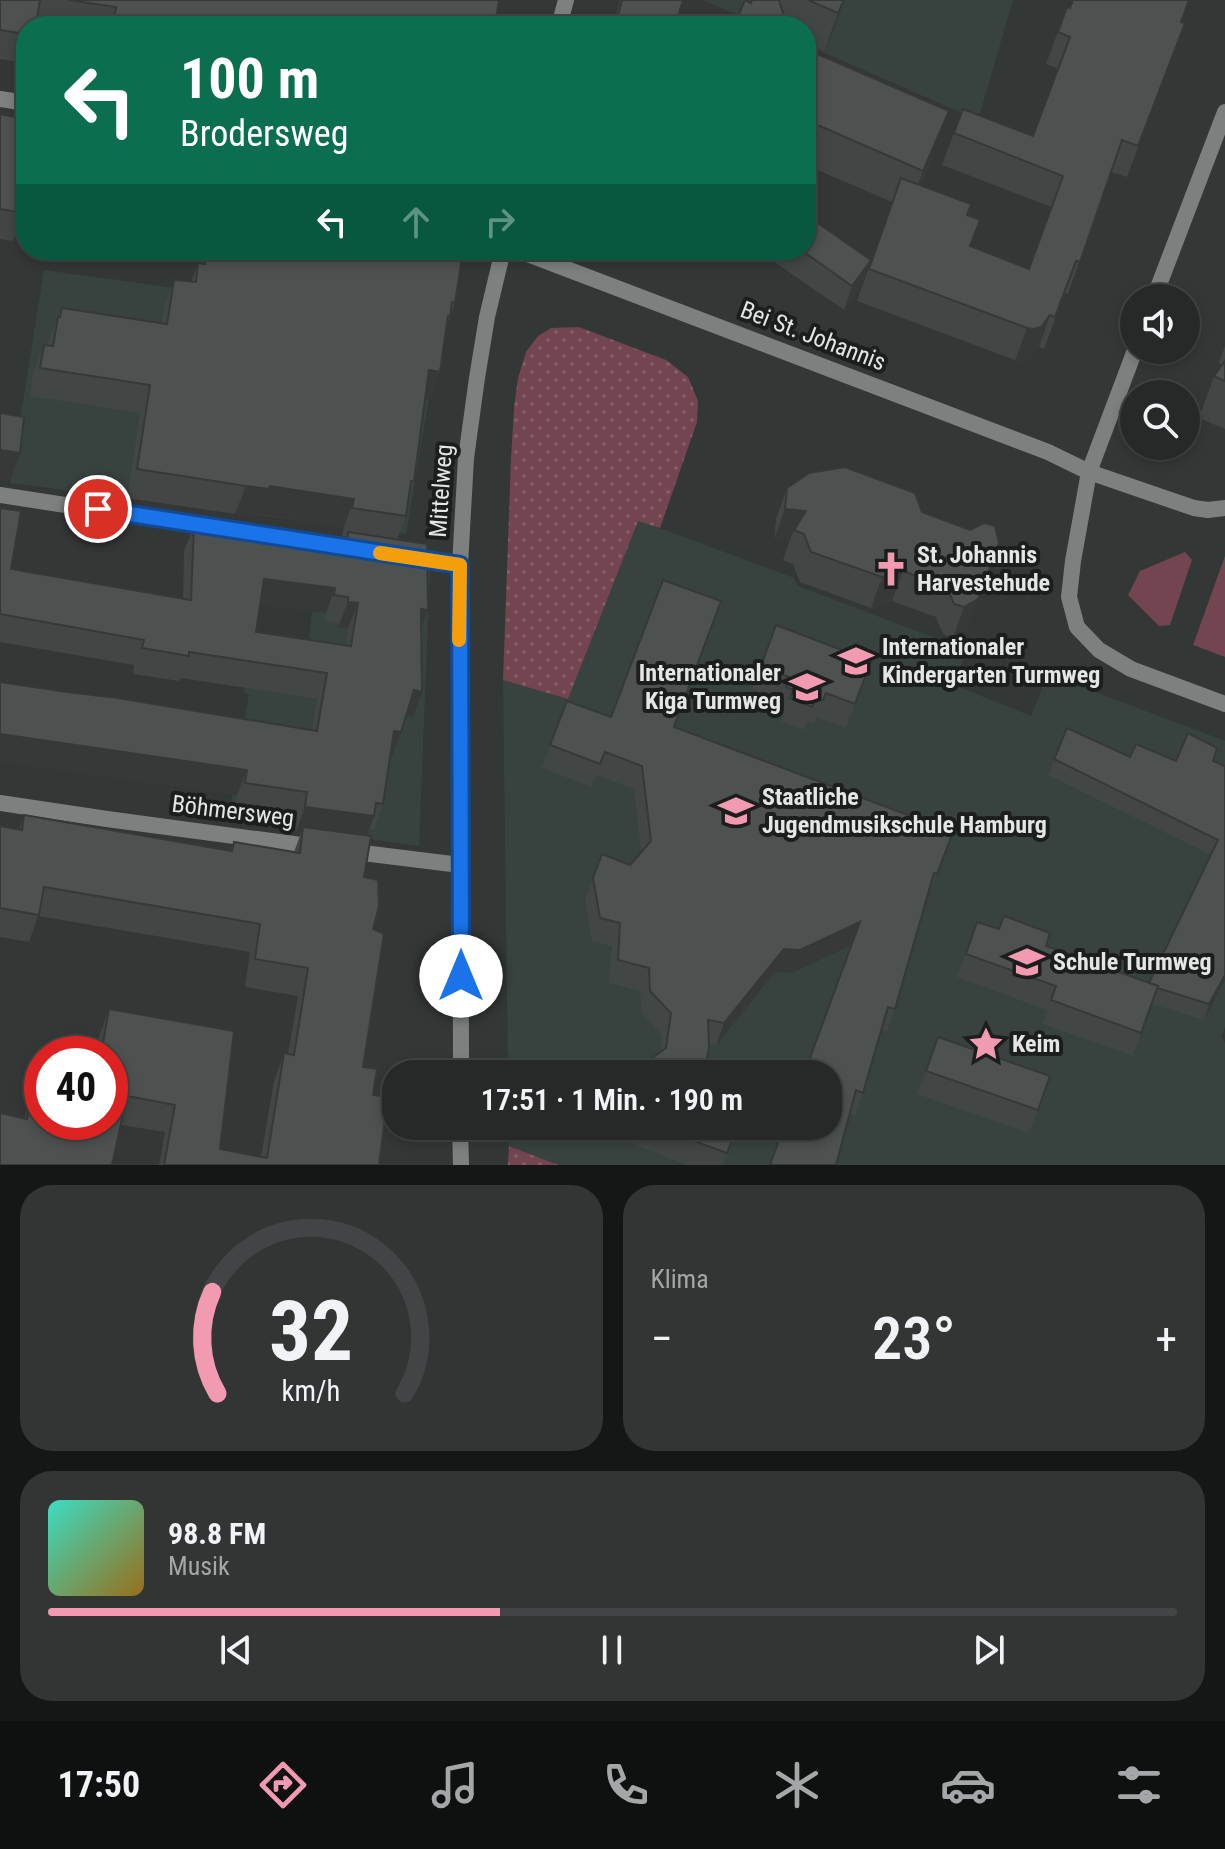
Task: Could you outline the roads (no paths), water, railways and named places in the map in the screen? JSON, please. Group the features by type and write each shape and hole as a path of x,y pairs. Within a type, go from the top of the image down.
{"street":[{"path":"1159,284 1225,112"},
{"name":"Mittelweg","path":"461,1060 460,565 466,458 487,317 501,260"},
{"name":"Bei St. Johannis","path":"543,260 1048,452 1089,472 1194,508 1225,508"},
{"path":"1130,364 1089,472 1069,597 1077,627 1099,650 1131,669 1225,704"},
{"path":"0,495 460,565"},
{"name":"Böhmersweg","path":"0,803 460,865"},
{"path":"460,1140 461,1165"}],"place":[{"name":"St. Johannis Harvestehude","path":"891,569"},
{"name":"Internationaler Kindergarten Turmweg","path":"856,661"},
{"name":"Internationaler Kiga Turmweg","path":"807,687"},
{"name":"Staatliche Jugendmusikschule Hamburg","path":"736,811"},
{"name":"Schule Turmweg","path":"1027,962"},
{"name":"Keim","path":"986,1044"}]}
